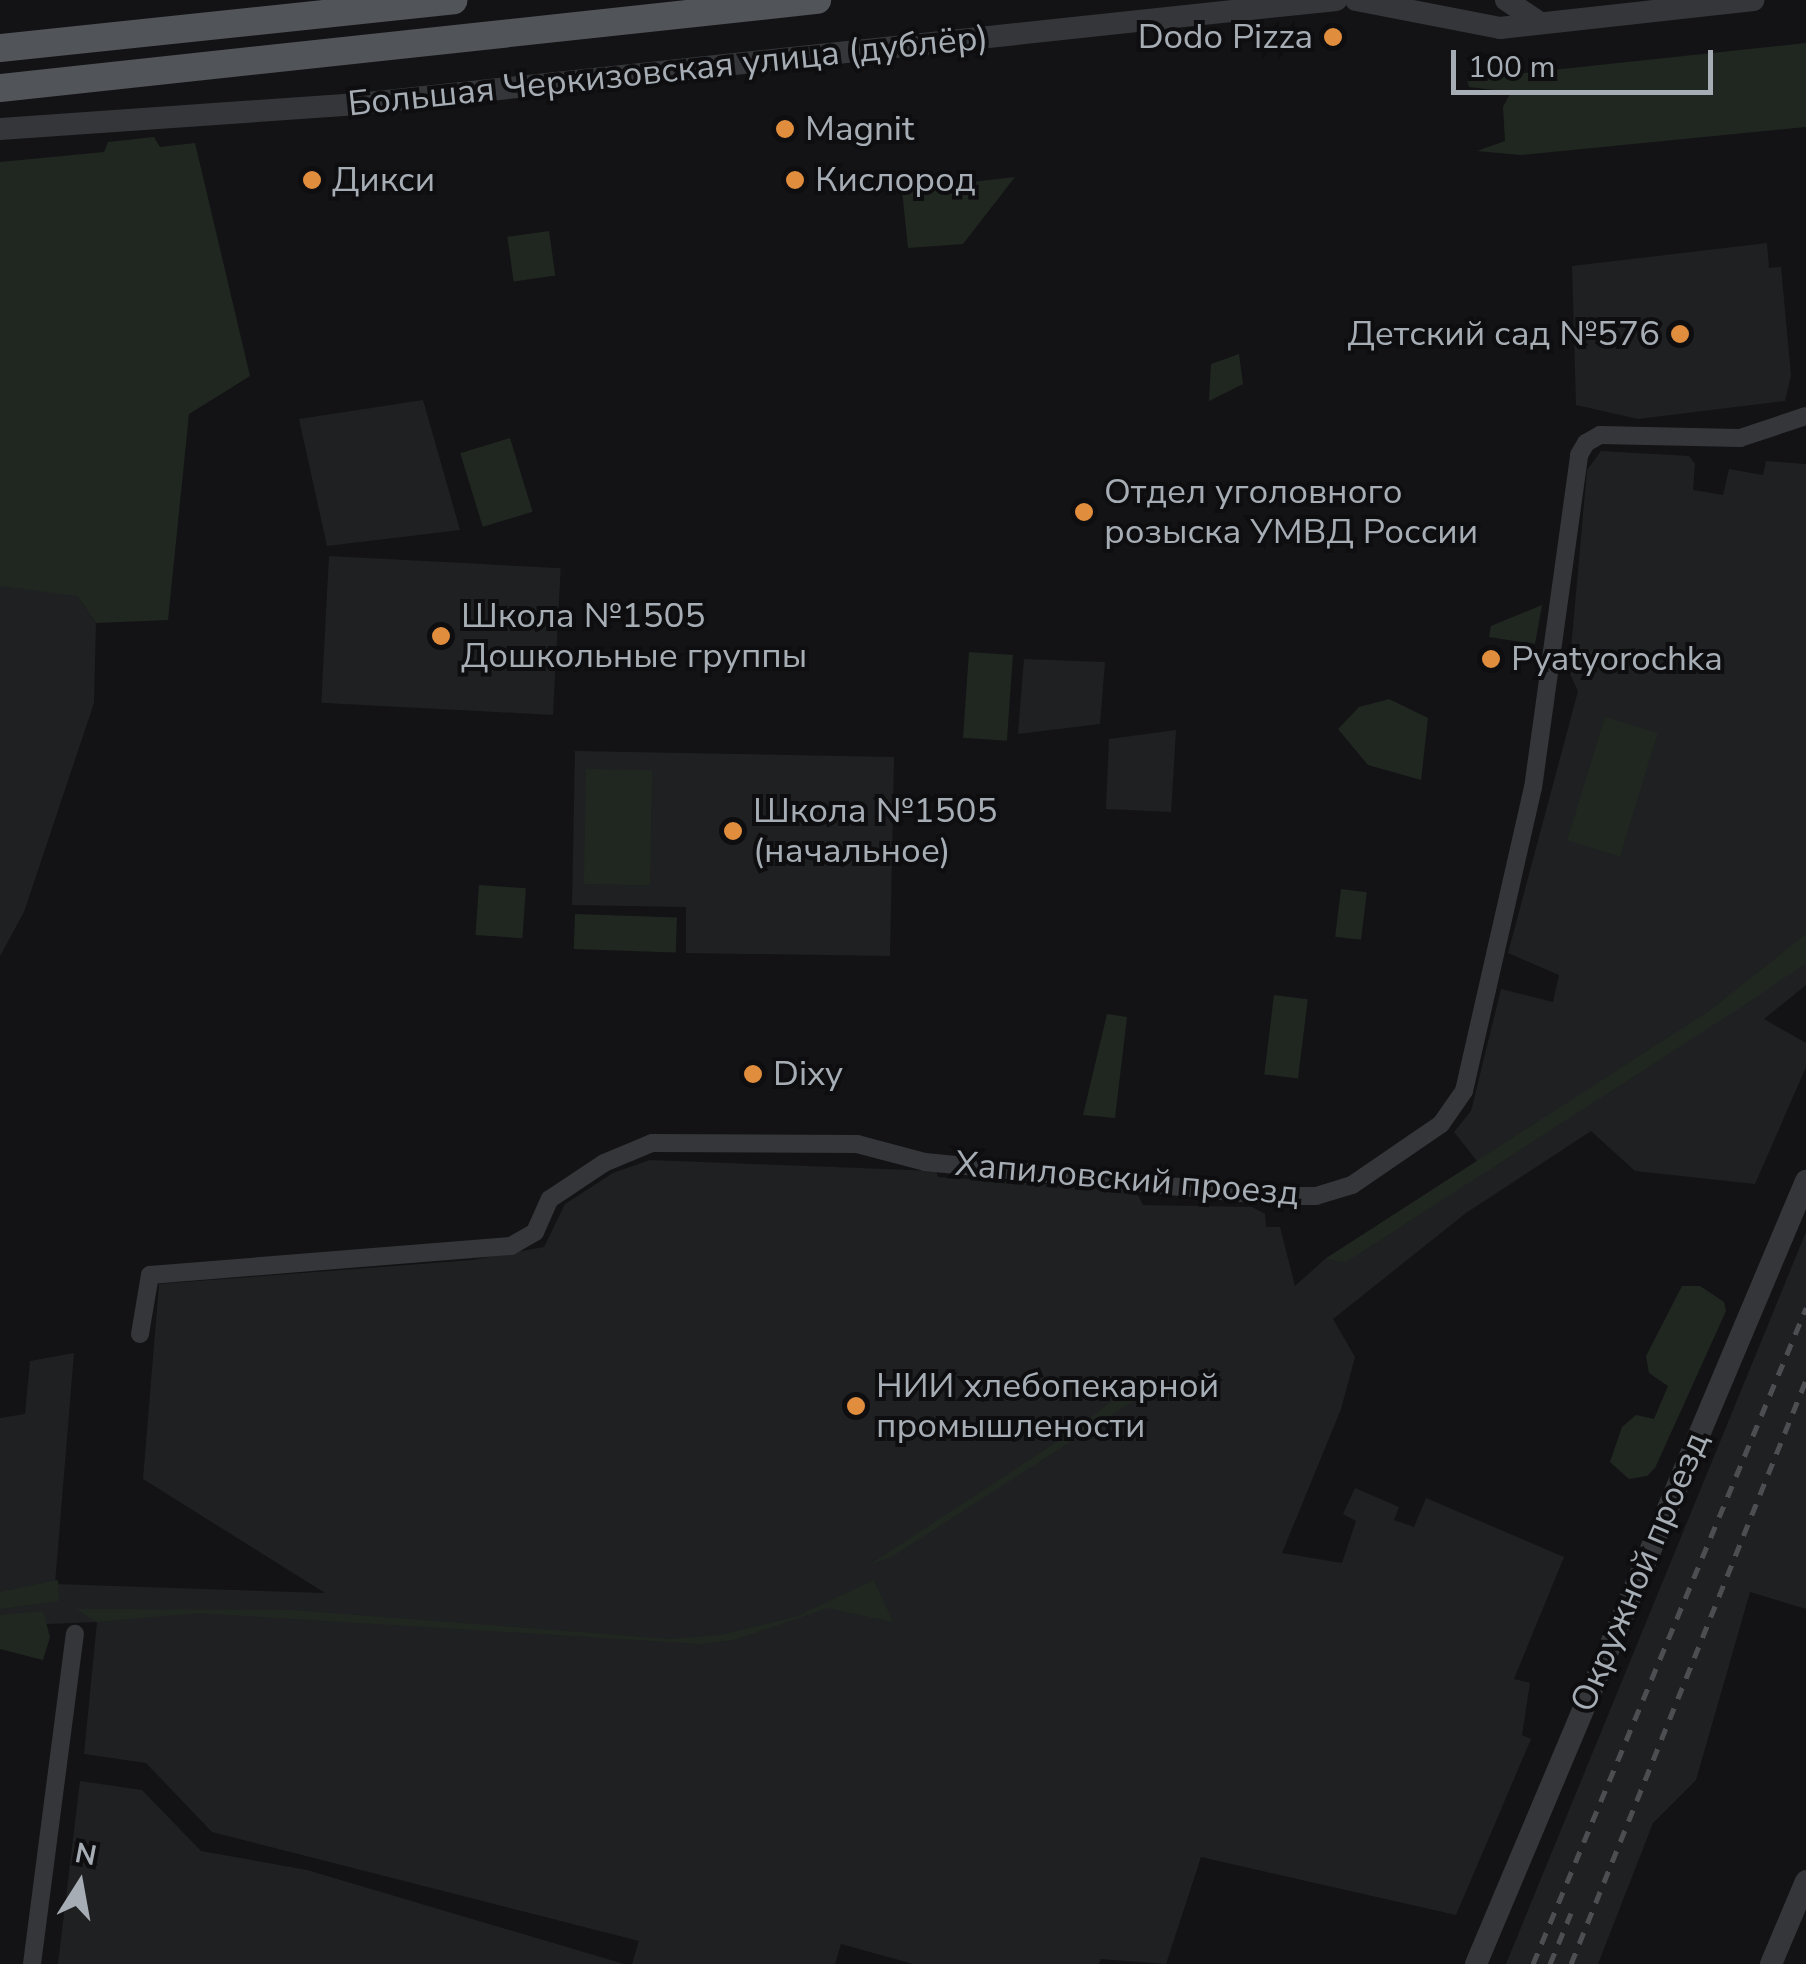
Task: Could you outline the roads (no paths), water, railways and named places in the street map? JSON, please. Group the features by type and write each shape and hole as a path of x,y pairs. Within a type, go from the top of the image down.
{"main road":[{"path":"0,48 453,0"},
{"path":"0,88 817,0"}],"street":[{"name":"Большая Черкизовская улица (дублёр)","path":"0,129 358,104 1336,0"},
{"path":"1356,0 1500,28 1754,0"},
{"path":"1506,0 1518,13 1548,23"},
{"name":"Хапиловский проезд","path":"140,1334 150,1275 511,1246 536,1232 550,1199 604,1163 652,1143 857,1144 925,1162 1272,1196 1316,1196 1352,1185 1442,1124 1464,1091 1534,788 1579,455 1586,442 1600,435 1740,438 1806,416"},
{"name":"Окружной проезд","path":"1476,1964 1806,1181"},
{"path":"32,1964 75,1634"},
{"path":"1771,1964 1806,1881"}],"railway":[{"path":"1533,1964 1806,1308"},
{"path":"1571,1964 1806,1380"},
{"path":"1550,1964 1571,1913"}],"place":[{"name":"Dodo Pizza","path":"1333,37"},
{"name":"Magnit","path":"785,129"},
{"name":"Дикси","path":"312,180"},
{"name":"Кислород","path":"795,180"},
{"name":"Детский сад №576","path":"1680,334"},
{"name":"Отдел уголовного розыска УМВД России","path":"1084,512"},
{"name":"Школа №1505 Дошкольные группы","path":"441,636"},
{"name":"Pyatyorochka","path":"1491,659"},
{"name":"Школа №1505 (начальное)","path":"733,831"},
{"name":"Dixy","path":"753,1074"},
{"name":"НИИ хлебопекарной промышлености","path":"856,1406"}]}
